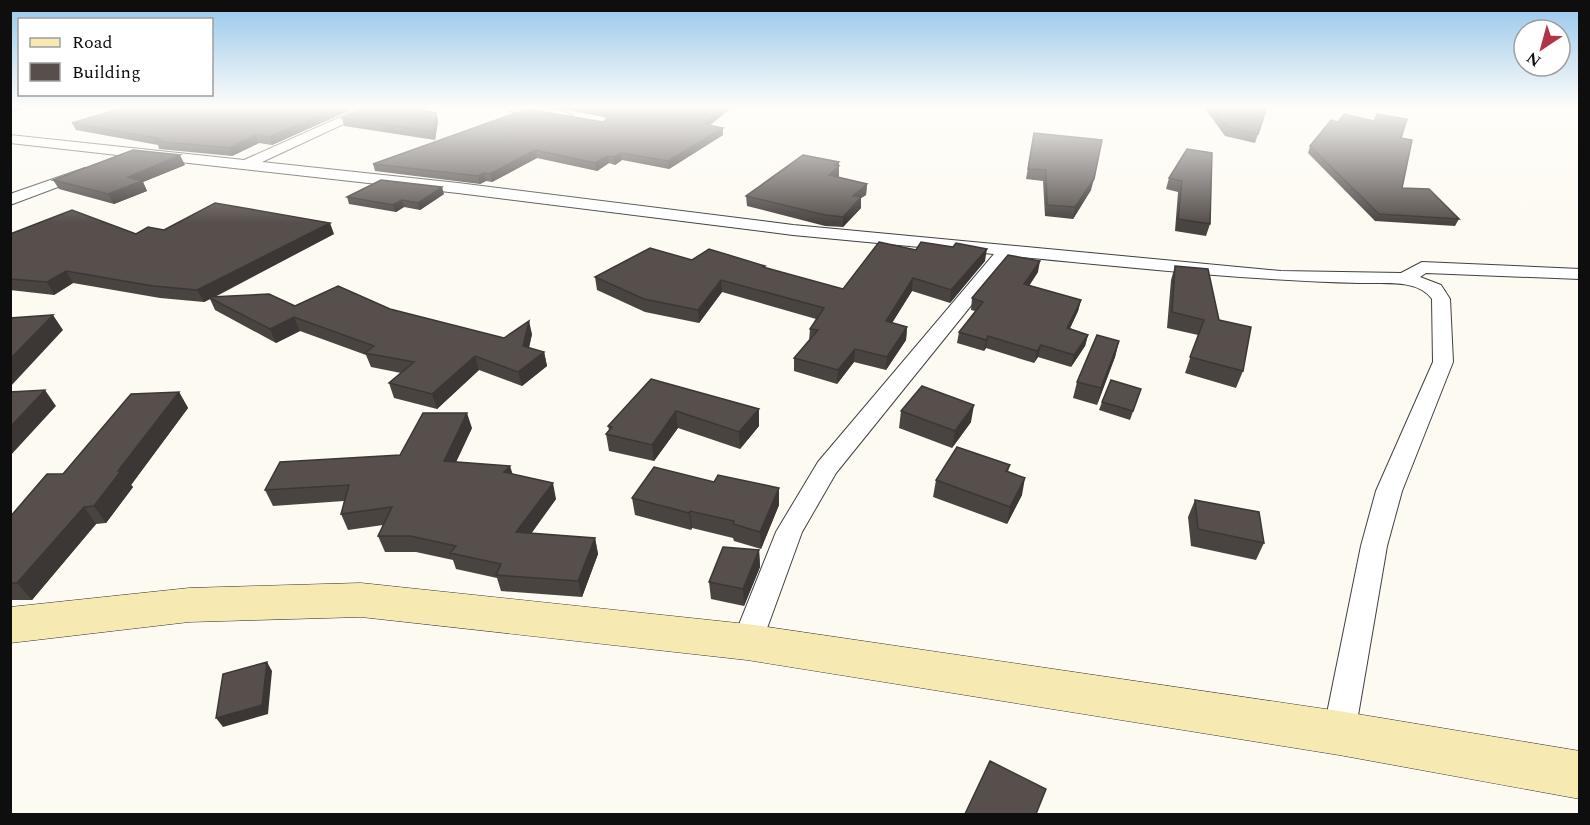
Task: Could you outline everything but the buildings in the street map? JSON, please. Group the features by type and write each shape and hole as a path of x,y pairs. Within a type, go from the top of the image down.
{"street":[{"path":"69,146 794,230 1281,276 1405,279 1423,283 1434,289 1441,299 1443,362 1389,490 1374,546 1339,733"},
{"path":"246,165 284,146"},
{"path":"10,200 137,153"},
{"path":"747,642 789,532 827,468 1007,250"},
{"path":"1405,279 1422,267 1580,274"},
{"path":"10,625 189,605 362,600 747,642 1339,733 1580,775"}]}
